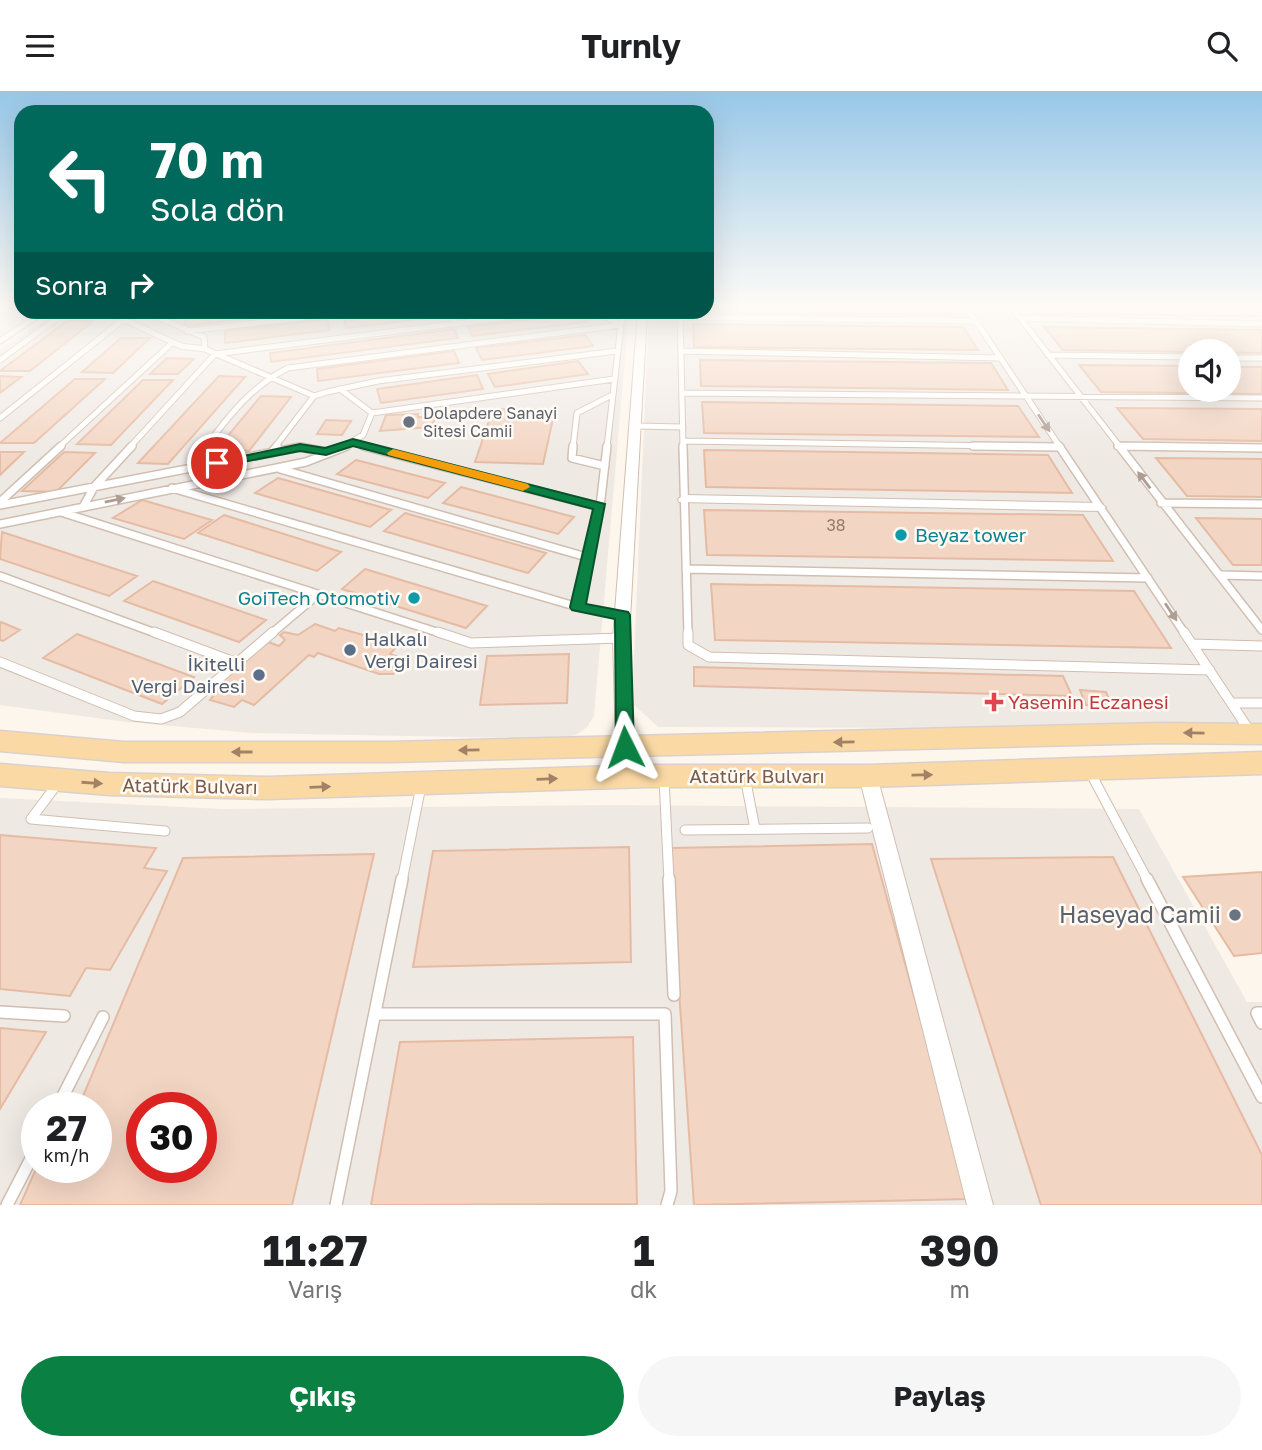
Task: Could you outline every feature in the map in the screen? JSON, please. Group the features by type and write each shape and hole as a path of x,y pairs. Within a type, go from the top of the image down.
{"main road":[{"name":"Atatürk Bulvarı","path":"0,741 124,752 391,752 1160,733 1257,734"},
{"name":"Atatürk Bulvarı","path":"3,780 268,788 664,776 868,776 1262,763"}],"street":[{"path":"625,747 621,638 641,357"},
{"path":"684,499 1100,507"},
{"path":"868,776 980,1205"}],"lane":[{"path":"0,418 76,357"},
{"path":"0,504 157,357"},
{"path":"83,507 94,487 211,357"},
{"path":"224,357 314,396"},
{"path":"190,469 253,389 268,376 316,363 364,357"},
{"path":"271,453 314,396 378,381 569,357"},
{"path":"578,607 600,507 616,357"},
{"path":"681,357 688,645 709,657 1210,670"},
{"path":"954,357 1000,358 1232,703 1257,734"},
{"path":"1050,357 1262,630"},
{"path":"1241,358 1262,358"},
{"path":"340,389 372,413 614,379"},
{"path":"682,393 1262,398"},
{"path":"605,466 572,459 577,413 610,396"},
{"path":"0,524 306,462 326,451 353,443 363,435 372,413"},
{"path":"637,426 683,426"},
{"path":"683,441 1060,447"},
{"path":"353,443 600,507"},
{"path":"1118,446 1262,448"},
{"path":"0,504 300,447 326,451"},
{"path":"276,468 590,558"},
{"path":"172,488 578,607 623,615"},
{"path":"1161,502 1262,504"},
{"path":"61,512 316,596 471,643 621,638"},
{"path":"686,569 1148,578"},
{"path":"1221,575 1262,576"},
{"path":"0,576 237,663"},
{"path":"0,662 134,716 161,719 180,712 316,596"},
{"path":"1192,644 1262,646"},
{"path":"1232,703 1262,703"},
{"path":"1089,770 1262,1097"},
{"path":"664,776 674,995"},
{"path":"745,776 755,829"},
{"path":"60,780 31,819 165,831"},
{"path":"336,1205 422,783"},
{"path":"685,830 868,828"},
{"path":"0,1011 64,1016"},
{"path":"1262,1013 1256,1013 1262,1023"},
{"path":"375,1014 665,1014 671,1191 667,1205"},
{"path":"65,1092 103,1017"},
{"path":"7,1205 21,1178"}],"shaded area":[{"path":"0,357 625,357 594,716 587,727 576,735 557,739 253,733 126,722 0,705"},
{"path":"647,357 1178,357 1178,402 1241,402 1241,357 1262,357 1262,729 658,727 632,703"},
{"path":"0,798 222,809 614,805 1139,809 1247,1002 1262,1002 1262,1205 0,1205"}],"building":[{"path":"19,357 48,357 30,371 0,371"},
{"path":"99,357 130,357 113,373 82,372"},
{"path":"270,357 310,357 271,362"},
{"path":"408,357 456,357 459,363 318,381 317,369"},
{"path":"480,357 506,357 482,360"},
{"path":"167,358 194,359 178,374 150,374"},
{"path":"700,360 991,363 1008,390 701,386"},
{"path":"578,361 588,374 495,387 488,374"},
{"path":"1079,365 1178,366 1178,393 1101,392"},
{"path":"1241,367 1262,367 1262,394 1241,394"},
{"path":"477,375 483,389 381,403 377,389"},
{"path":"0,376 21,377 0,393"},
{"path":"219,376 245,377 168,464 138,463"},
{"path":"75,379 105,379 34,443 0,443"},
{"path":"143,380 173,380 111,445 77,444"},
{"path":"261,396 291,397 249,451 216,450"},
{"path":"702,402 1018,406 1039,437 704,433"},
{"path":"1117,408 1262,409 1262,441 1143,439"},
{"path":"493,409 555,410 543,464 475,462"},
{"name":"Dolapdere Sanayi Sitesi Camii","path":"418,414 418,417 435,417 432,427 380,431 386,415"},
{"path":"326,420 351,421 342,435 317,434"},
{"path":"704,450 1048,455 1072,493 706,487"},
{"path":"0,452 24,452 0,475"},
{"path":"64,452 95,453 56,492 22,491"},
{"path":"1156,458 1262,459 1262,497 1187,496"},
{"path":"356,460 445,483 428,498 337,474"},
{"path":"278,478 391,510 370,527 255,493"},
{"path":"461,487 574,517 558,534 443,503"},
{"path":"142,500 212,520 184,539 113,518"},
{"name":"Beyaz tower","path":"704,510 1083,515 1113,561 707,555"},
{"path":"405,513 546,553 528,573 384,531"},
{"path":"224,515 341,552 317,571 198,533"},
{"path":"1196,518 1262,519 1262,565 1233,565"},
{"path":"2,532 137,576 109,596 0,559"},
{"name":"GoiTech Otomotiv","path":"365,569 487,606 466,628 342,589"},
{"path":"153,581 266,620 239,642 124,601"},
{"path":"711,584 1134,591 1171,648 715,640"},
{"path":"0,623 20,630 3,641 0,640"},
{"path":"315,624 398,645 390,654 396,656 388,664 398,670 393,674 379,674 318,653 314,657 309,655 254,705 242,700 234,707 210,700 217,691 211,689 268,642 279,646 285,640 280,635 284,632 298,635"},
{"path":"77,634 194,677 162,704 43,658"},
{"path":"569,654 567,703 480,705 487,656"},
{"path":"694,667 1063,676 1072,696 694,686"},
{"path":"1080,690 1106,692 1112,707 1086,705"},
{"path":"0,835 156,848 144,868 167,871 110,970 86,968 70,996 0,989"},
{"path":"872,844 970,1199 694,1205 669,848"},
{"path":"629,847 631,962 413,967 433,851"},
{"path":"374,854 292,1205 20,1205 30,1183 112,1183 112,1092 85,1092 183,858"},
{"path":"1113,857 1262,1155 1262,1205 1041,1205 931,859"},
{"name":"Haseyad Camii","path":"1262,872 1262,953 1234,956 1183,877"},
{"path":"0,1028 46,1032 0,1109"},
{"path":"633,1037 637,1204 371,1205 400,1042"}],"slow traffic":[{"path":"393,453 523,487"}],"place":[{"name":"Dolapdere Sanayi Sitesi Camii","path":"409,422"},
{"name":"Beyaz tower","path":"901,535"},
{"name":"GoiTech Otomotiv","path":"414,598"},
{"name":"Halkalı Vergi Dairesi","path":"350,650"},
{"name":"İkitelli Vergi Dairesi","path":"259,675"},
{"name":"Yasemin Eczanesi","path":"994,702"},
{"name":"Haseyad Camii","path":"1235,915"}],"route":[{"path":"217,463 300,447 326,451 353,443 600,507 578,607 623,615 621,638 625,747"}]}
